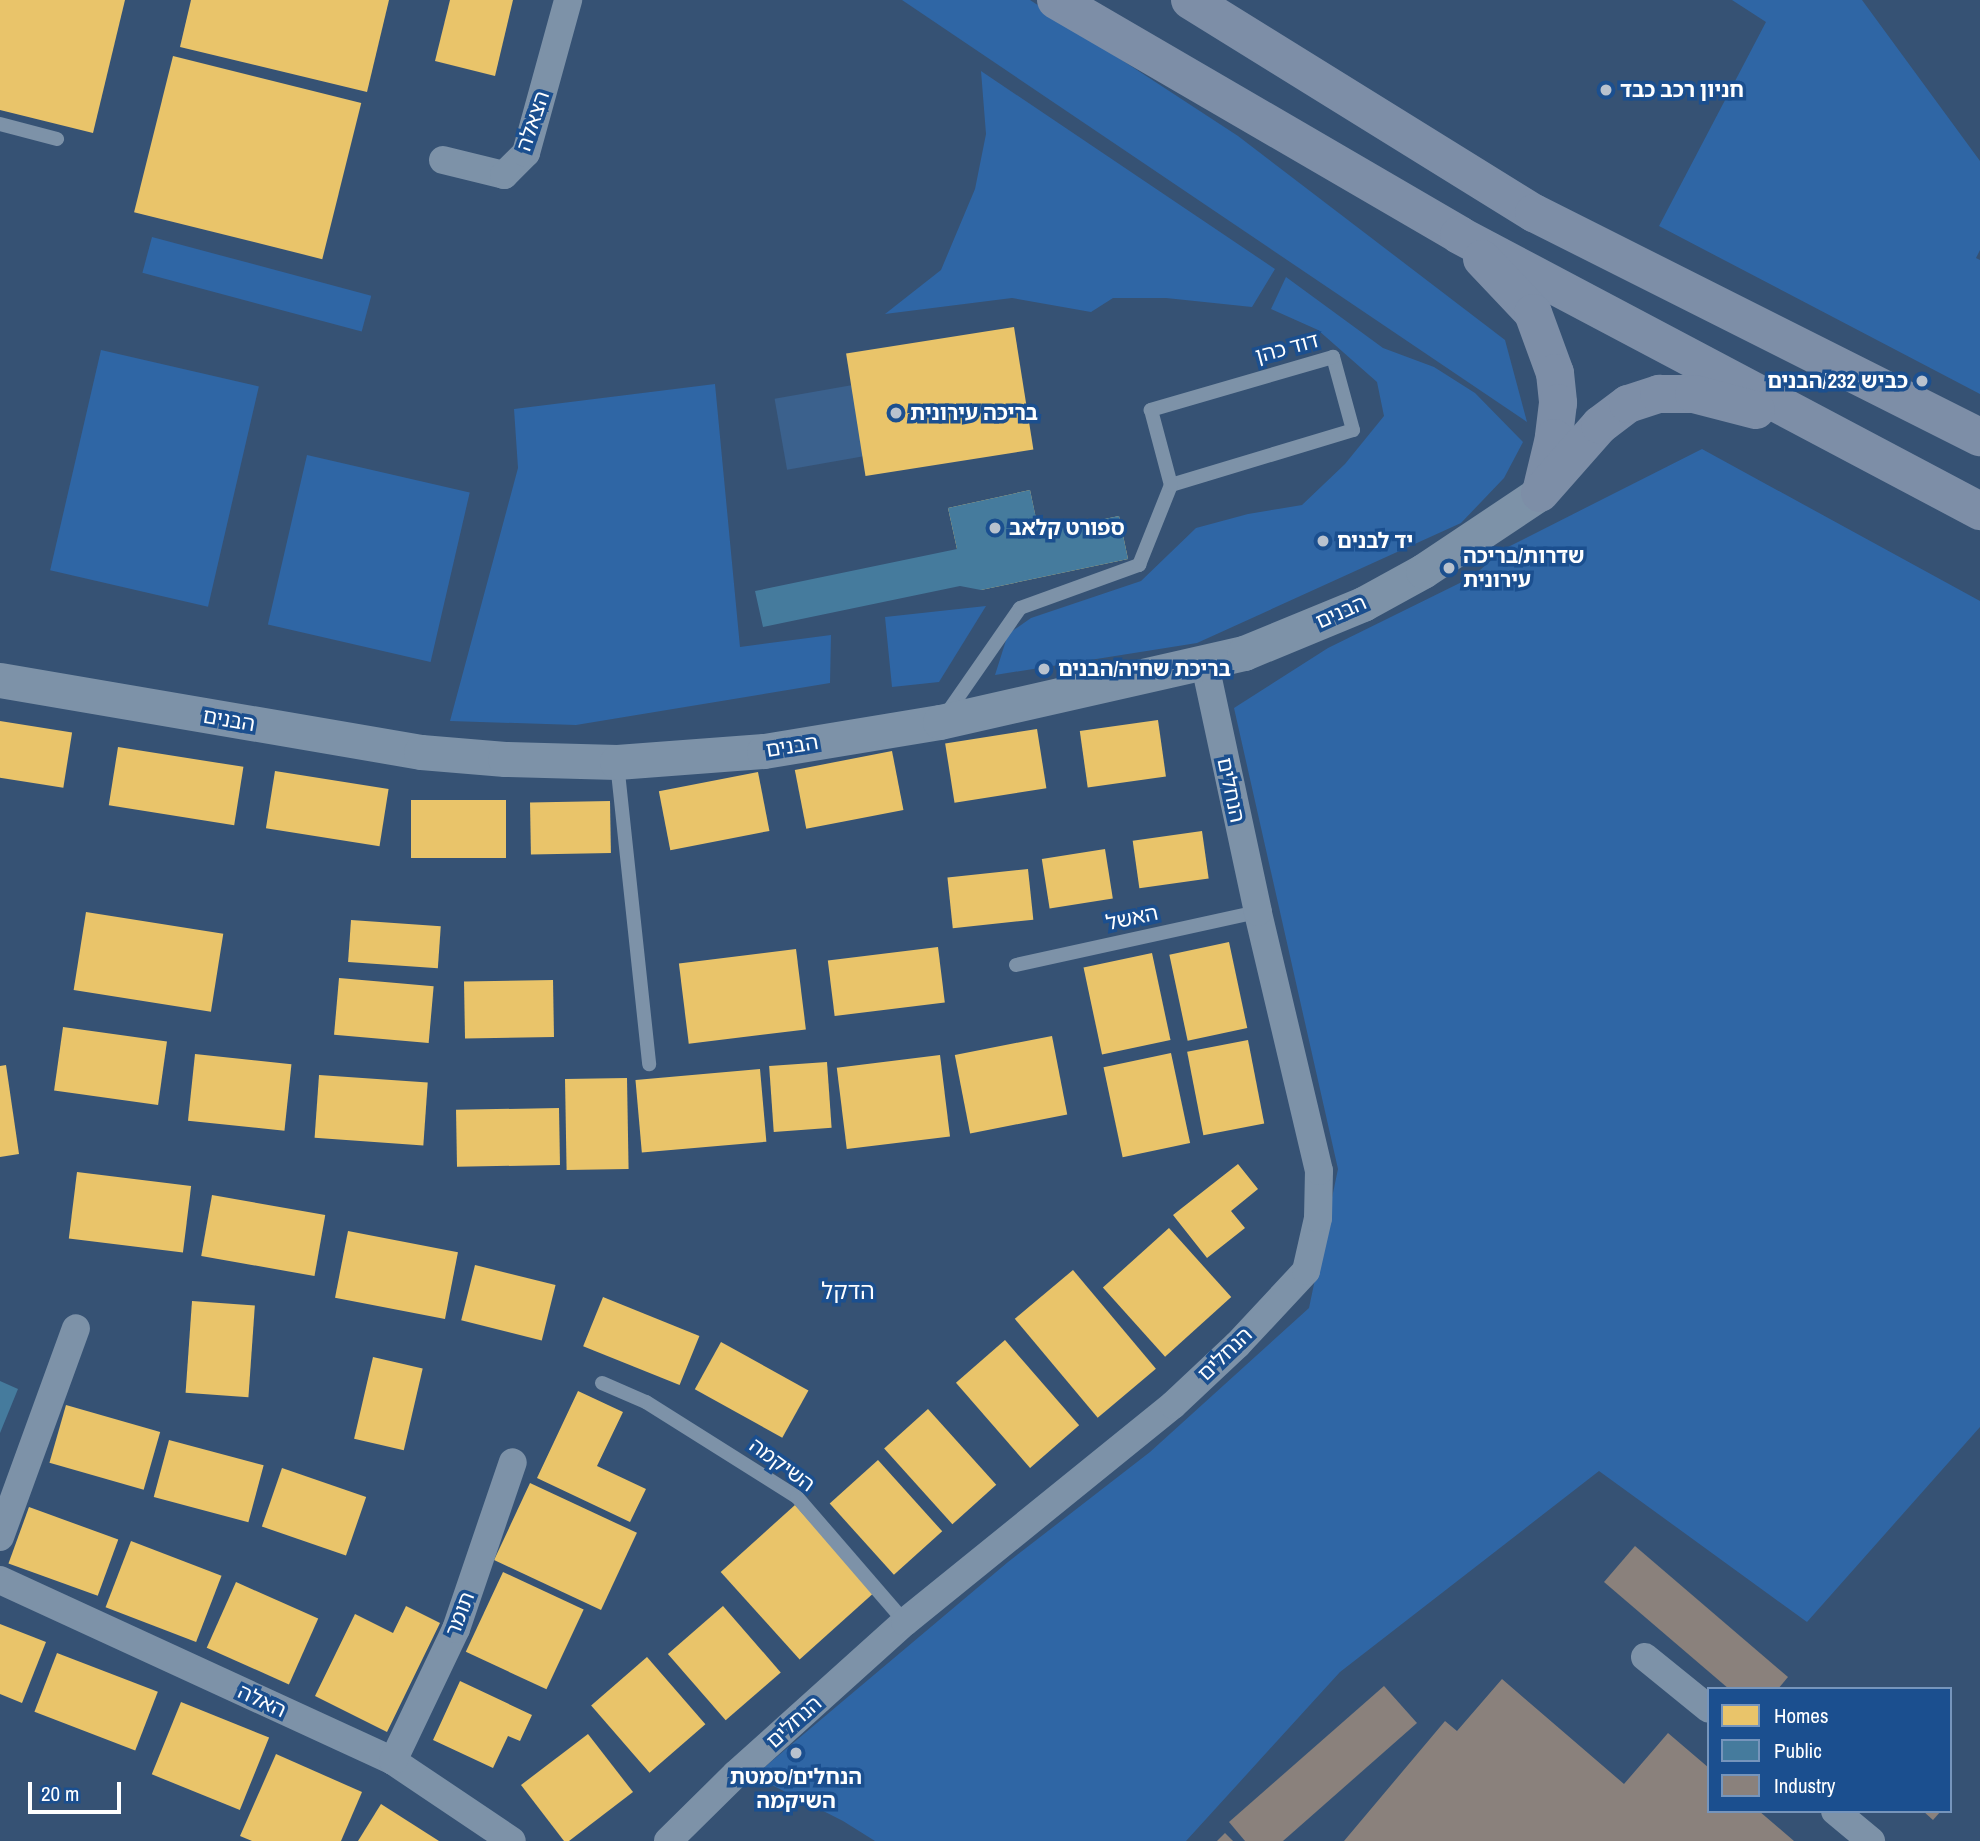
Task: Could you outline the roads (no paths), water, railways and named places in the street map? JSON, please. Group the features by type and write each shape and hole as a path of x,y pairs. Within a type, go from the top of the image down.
{"main road":[{"path":"1056,0 1459,235 1980,511"},
{"path":"1190,0 1534,213 1980,437"},
{"path":"1459,235 1533,313 1555,373 1558,403 1549,461 1540,493"},
{"path":"1540,493 1600,425 1628,404 1659,394 1694,394 1814,424"}],"street":[{"name":"הצאלה","path":"443,160 504,175 526,153 568,0"},
{"name":"הבנים","path":"0,680 421,752 505,759 617,762 764,751 940,722 1244,653 1363,604 1423,570 1540,493"},
{"name":"הנחלים","path":"668,1841 736,1774 905,1622 1173,1405 1237,1345 1306,1271 1318,1218 1319,1171 1258,912 1204,661"},
{"path":"0,1537 76,1328"},
{"name":"תומר","path":"393,1761 456,1629 513,1462"},
{"name":"האלה","path":"0,1580 393,1761 512,1841"},
{"path":"1645,1657 1707,1707"},
{"path":"1837,1813 1871,1841"}],"lane":[{"path":"0,124 57,139"},
{"name":"דוד כהן","path":"1334,357 1353,430 1171,485 1151,410 1334,357"},
{"path":"940,722 1020,608 1139,565 1171,485"},
{"path":"617,762 649,1064"},
{"name":"האשל","path":"1016,965 1258,912"},
{"name":"השיקמה","path":"602,1382 646,1402 797,1497 905,1622"}],"place":[{"name":"חניון רכב כבד","path":"1606,90"},
{"name":"כביש 232/הבנים","path":"1922,381"},
{"name":"בריכה עירונית","path":"896,413"},
{"name":"ספורט קלאב","path":"995,528"},
{"name":"יד לבנים","path":"1323,541"},
{"name":"שדרות/בריכה עירונית","path":"1449,568"},
{"name":"בריכת שחיה/הבנים","path":"1044,669"},
{"name":"הנחלים/סמטת השיקמה","path":"796,1753"}],"district":[{"name":"הדקל","path":"848,1291"}]}
